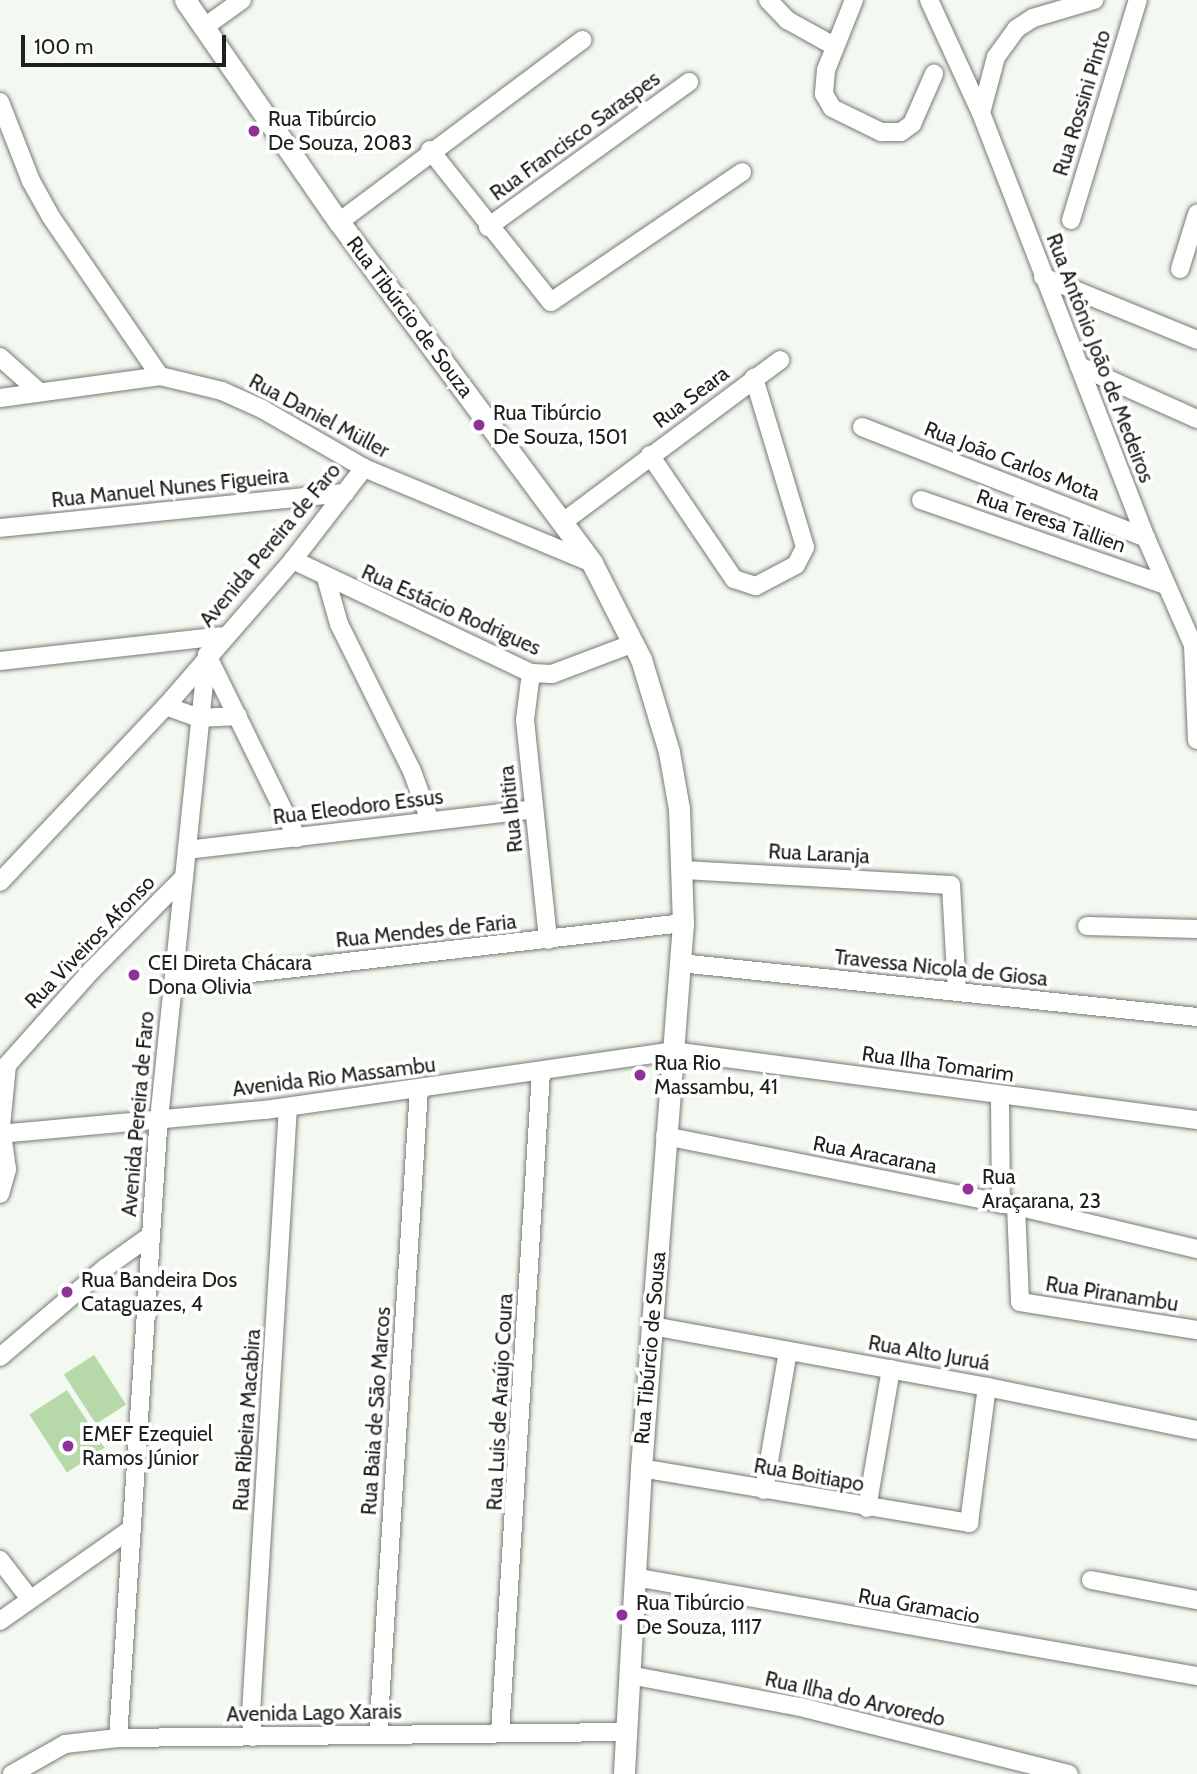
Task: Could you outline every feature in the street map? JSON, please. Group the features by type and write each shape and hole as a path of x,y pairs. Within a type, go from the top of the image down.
{"main road":[{"name":"Rua Tibúrcio de Souza","path":"185,0 339,222 592,563 634,643 669,752 684,870 683,923"},
{"name":"Rua Tibúrcio de Sousa","path":"624,1774 624,1732 641,1468 683,923"}],"street":[{"path":"203,28 242,0"},
{"path":"768,0 787,20 834,46"},
{"path":"854,0 834,46 824,83 827,101 845,117 881,132 901,132 912,124 934,74"},
{"name":"Rua Antônio João de Medeiros","path":"929,0 981,113 1043,278 1165,585 1195,636 1197,740"},
{"path":"981,113 996,57 1016,29 1033,18 1094,0"},
{"name":"Rua Rossini Pinto","path":"1071,219 1138,0"},
{"path":"339,222 430,150 582,40"},
{"name":"Rua Francisco Saraspes","path":"488,227 689,82"},
{"path":"0,103 31,181 51,217 160,376 0,398"},
{"path":"430,150 546,300 554,303 742,172"},
{"path":"1180,269 1197,214"},
{"path":"1043,278 1197,340"},
{"path":"0,357 38,391"},
{"name":"Rua Seara","path":"563,522 780,360"},
{"path":"1079,366 1197,419"},
{"name":"Rua Daniel Müller","path":"160,376 222,391 262,409 364,468 592,563"},
{"path":"650,455 734,579 756,586 796,565 806,547 754,378"},
{"name":"Rua João Carlos Mota","path":"862,427 1146,538"},
{"name":"Avenida Pereira de Faro","path":"118,1738 159,1120 207,655 293,560 364,468"},
{"name":"Rua Manuel Nunes Figueira","path":"0,528 345,493"},
{"name":"Rua Teresa Tallien","path":"921,499 1165,585"},
{"name":"Rua Estácio Rodrigues","path":"293,560 326,578 531,673 552,674 634,643"},
{"path":"326,578 339,624 412,771 430,821"},
{"path":"0,661 222,636"},
{"path":"0,882 166,706 207,655 297,838"},
{"name":"Rua Ibitira","path":"531,673 525,720 548,940"},
{"path":"166,706 199,718 238,716"},
{"name":"Rua Eleodoro Essus","path":"187,850 534,809"},
{"name":"Rua Laranja","path":"684,870 951,885 957,992"},
{"name":"Rua Viveiros Afonso","path":"4,1065 92,970 184,877"},
{"name":"Rua Mendes de Faria","path":"174,982 683,923"},
{"path":"1087,926 1197,929"},
{"name":"Travessa Nicola de Giosa","path":"680,963 1197,1017"},
{"name":"Avenida Rio Massambu","path":"1,1134 288,1107 541,1073 672,1051"},
{"name":"Rua Ilha Tomarim","path":"672,1051 1197,1120"},
{"path":"0,1194 7,1169 1,1134 4,1065"},
{"name":"Rua Luis de Araújo Coura","path":"500,1733 541,1073"},
{"name":"Rua Baia de São Marcos","path":"378,1735 419,1090"},
{"path":"1000,1096 1008,1205"},
{"name":"Rua Ribeira Macabira","path":"253,1737 251,1713 288,1107"},
{"name":"Rua Aracarana","path":"665,1136 1008,1205 1197,1250"},
{"name":"Rua Piranambu","path":"1008,1205 1020,1302 1197,1331"},
{"path":"0,1357 104,1268 150,1236"},
{"name":"Rua Alto Juruá","path":"653,1326 987,1387 1197,1430"},
{"path":"764,1490 788,1351"},
{"path":"867,1508 891,1370"},
{"name":"Rua Boitiapo","path":"641,1468 867,1508 970,1523 987,1387"},
{"path":"0,1621 131,1529"},
{"path":"0,1560 30,1599"},
{"name":"Rua Gramacio","path":"634,1577 1197,1676"},
{"path":"1091,1580 1197,1600"},
{"name":"Rua Ilha do Arvoredo","path":"629,1675 800,1707 1069,1774"},
{"name":"Avenida Lago Xarais","path":"12,1774 65,1744 118,1738 624,1732"}],"green space":[{"path":"94,1355 126,1404 96,1424 64,1375"},
{"path":"67,1390 105,1448 67,1472 29,1415"}],"place":[{"name":"Rua Tibúrcio De Souza, 2083","path":"254,131"},
{"name":"Rua Tibúrcio De Souza, 1501","path":"479,425"},
{"name":"CEI Direta Chácara Dona Olivia","path":"134,975"},
{"name":"Rua Rio Massambu, 41","path":"640,1075"},
{"name":"Rua Araçarana, 23","path":"968,1189"},
{"name":"Rua Bandeira Dos Cataguazes, 4","path":"67,1292"},
{"name":"EMEF Ezequiel Ramos Júnior","path":"68,1446"},
{"name":"Rua Tibúrcio De Souza, 1117","path":"622,1615"}]}
